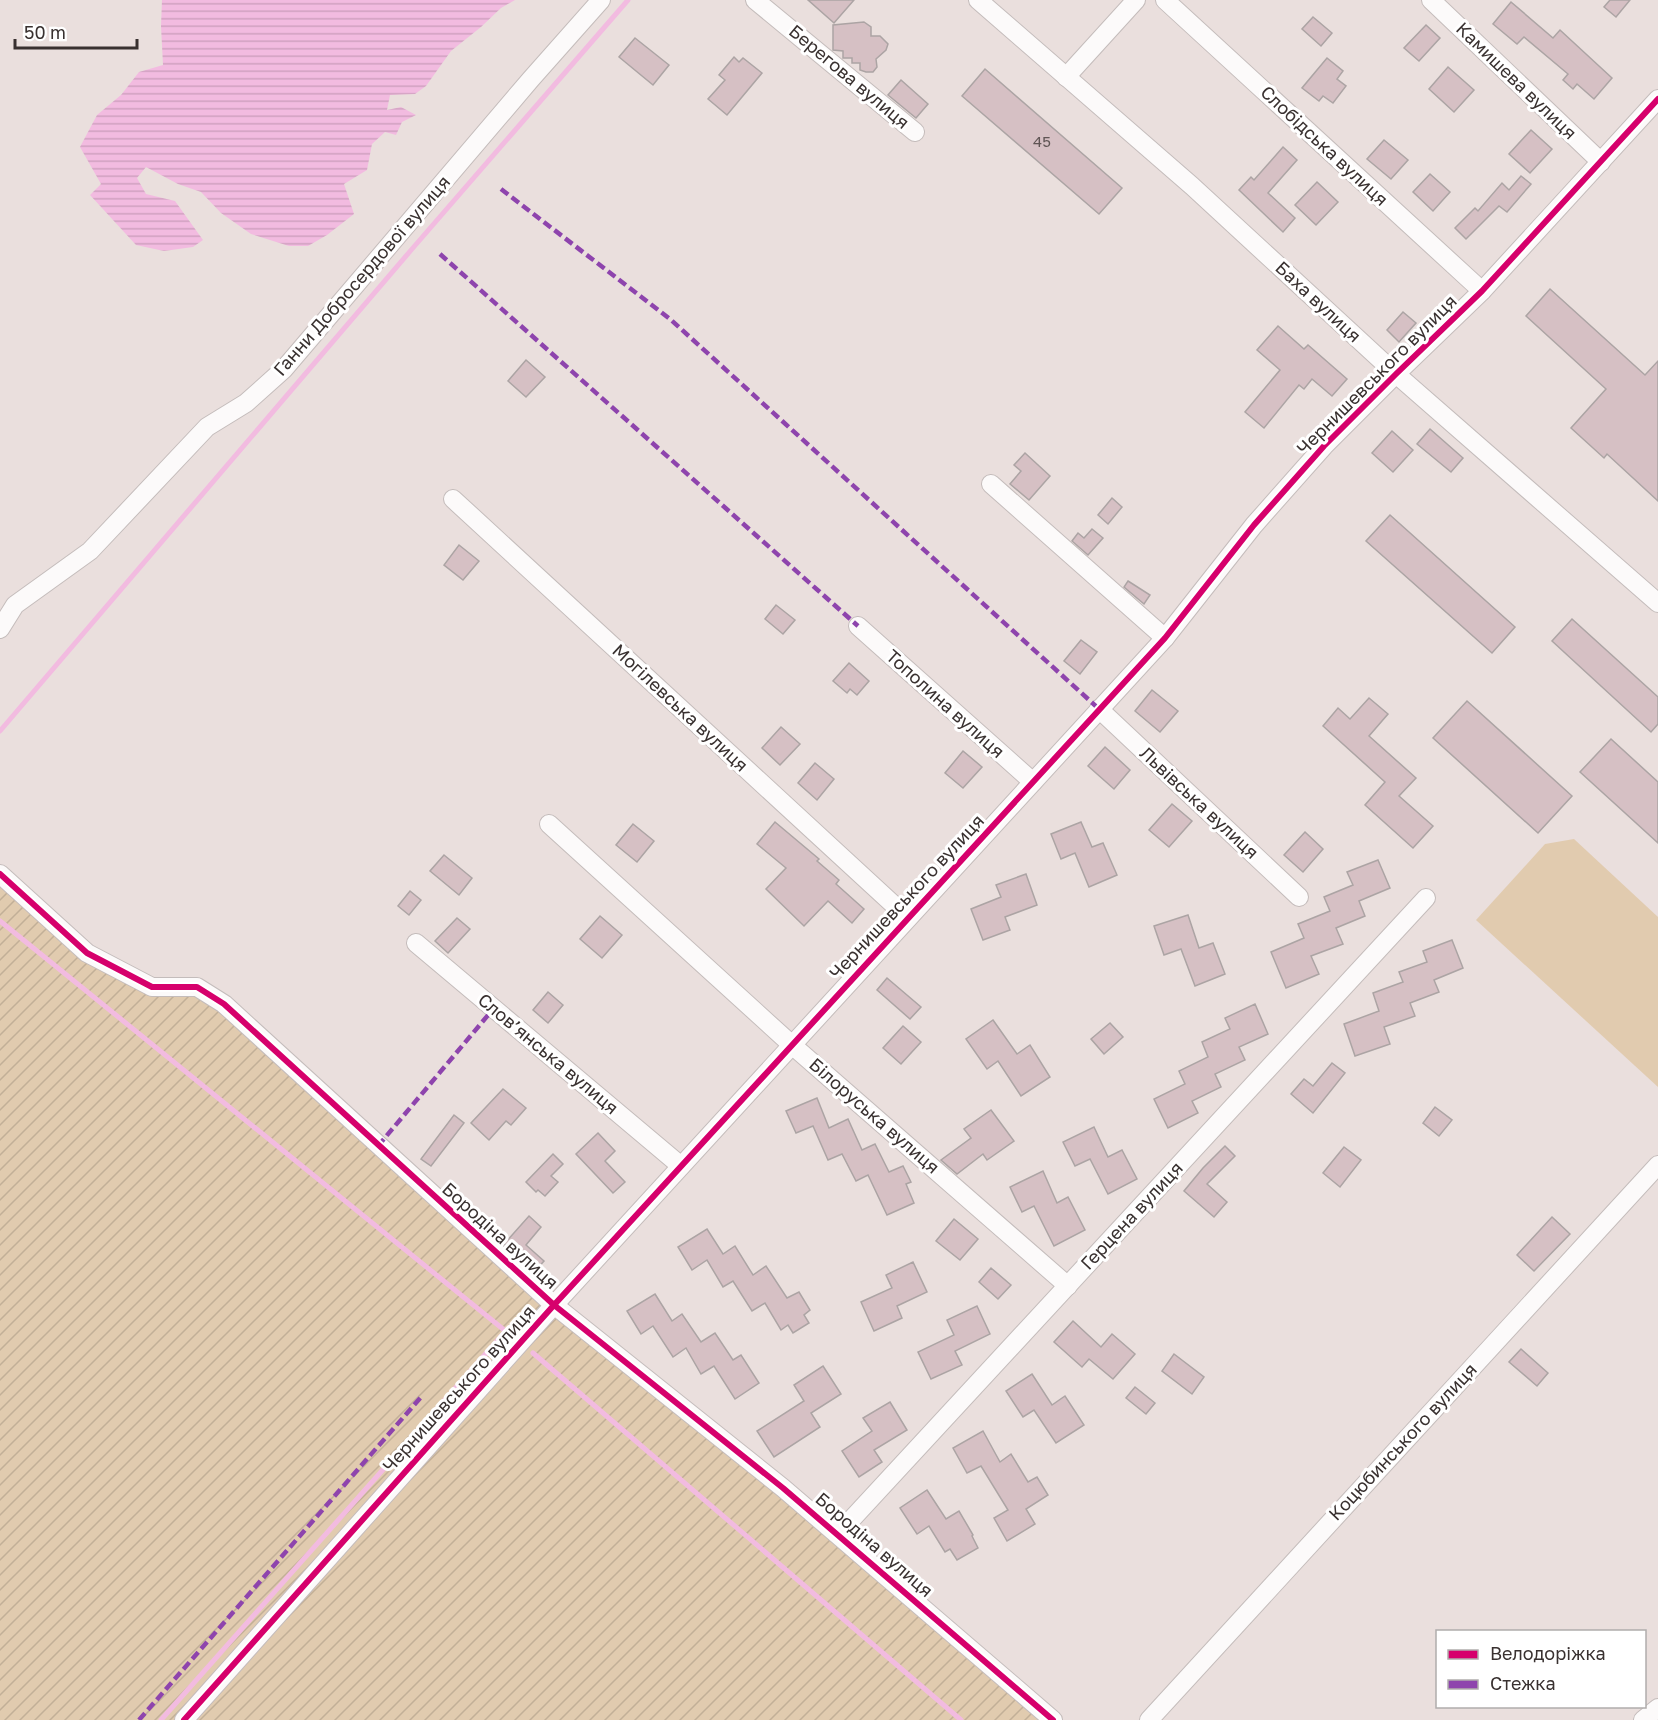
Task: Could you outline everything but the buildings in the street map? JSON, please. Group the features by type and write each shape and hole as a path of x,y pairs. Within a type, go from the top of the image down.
{"street":[{"name":"Ганни Добросердової вулиця","path":"0,629 15,605 90,551 207,428 246,403 284,369 601,0"},
{"name":"Берегова вулиця","path":"755,0 915,132"},
{"name":"Баха вулиця","path":"978,0 1192,186 1396,374 1658,603"},
{"path":"1066,76 1136,0"},
{"name":"Слобідська вулиця","path":"1165,0 1482,291"},
{"name":"Камишева вулиця","path":"1431,0 1601,162"},
{"name":"Чернишевського вулиця","path":"184,1720 554,1305 1165,638 1254,525 1324,446 1482,291 1658,99"},
{"path":"991,484 1165,638"},
{"name":"Могілевська вулиця","path":"453,499 908,918"},
{"name":"Тополина вулиця","path":"858,626 1033,782"},
{"name":"Львівська вулиця","path":"1099,709 1299,897"},
{"name":"Білоруська вулиця","path":"549,824 792,1045 1068,1286"},
{"name":"Бородіна вулиця","path":"0,874 87,953 152,987 197,987 224,1004 554,1305 838,1534 1053,1720"},
{"name":"Герцена вулиця","path":"838,1534 1426,898"},
{"name":"Слов’янська вулиця","path":"416,943 681,1166"},
{"name":"Коцюбинського вулиця","path":"1149,1720 1658,1165"},
{"path":"1643,1720 1658,1708"}],"shaded area":[{"path":"162,0 515,0 501,8 451,51 426,86 415,94 390,95 387,110 401,107 416,115 402,122 396,135 385,132 372,144 367,170 344,184 354,214 327,235 308,246 289,246 251,234 221,213 201,192 178,184 146,167 137,178 146,194 175,201 203,240 193,247 164,251 136,245 90,195 101,184 80,147 97,115 121,95 139,72 163,65"},
{"path":"1574,839 1658,917 1658,1087 1476,920 1545,844"},
{"path":"0,871 88,953 153,987 197,987 403,1170 1053,1720 0,1720"}],"waterway":[{"path":"0,731 628,0"},
{"path":"0,921 514,1338"},
{"path":"161,1720 505,1332"},
{"path":"533,1353 961,1720"}],"marked path":[{"path":"501,189 670,319 1099,709"},
{"path":"440,254 858,626"},
{"path":"378,1146 494,1008"},
{"path":"139,1720 422,1396"}],"cycle path":[{"path":"184,1720 554,1305 1165,638 1254,525 1324,446 1482,291 1658,99"},
{"path":"0,874 87,953 152,987 197,987 224,1004 554,1305 783,1488 1053,1720"}]}
